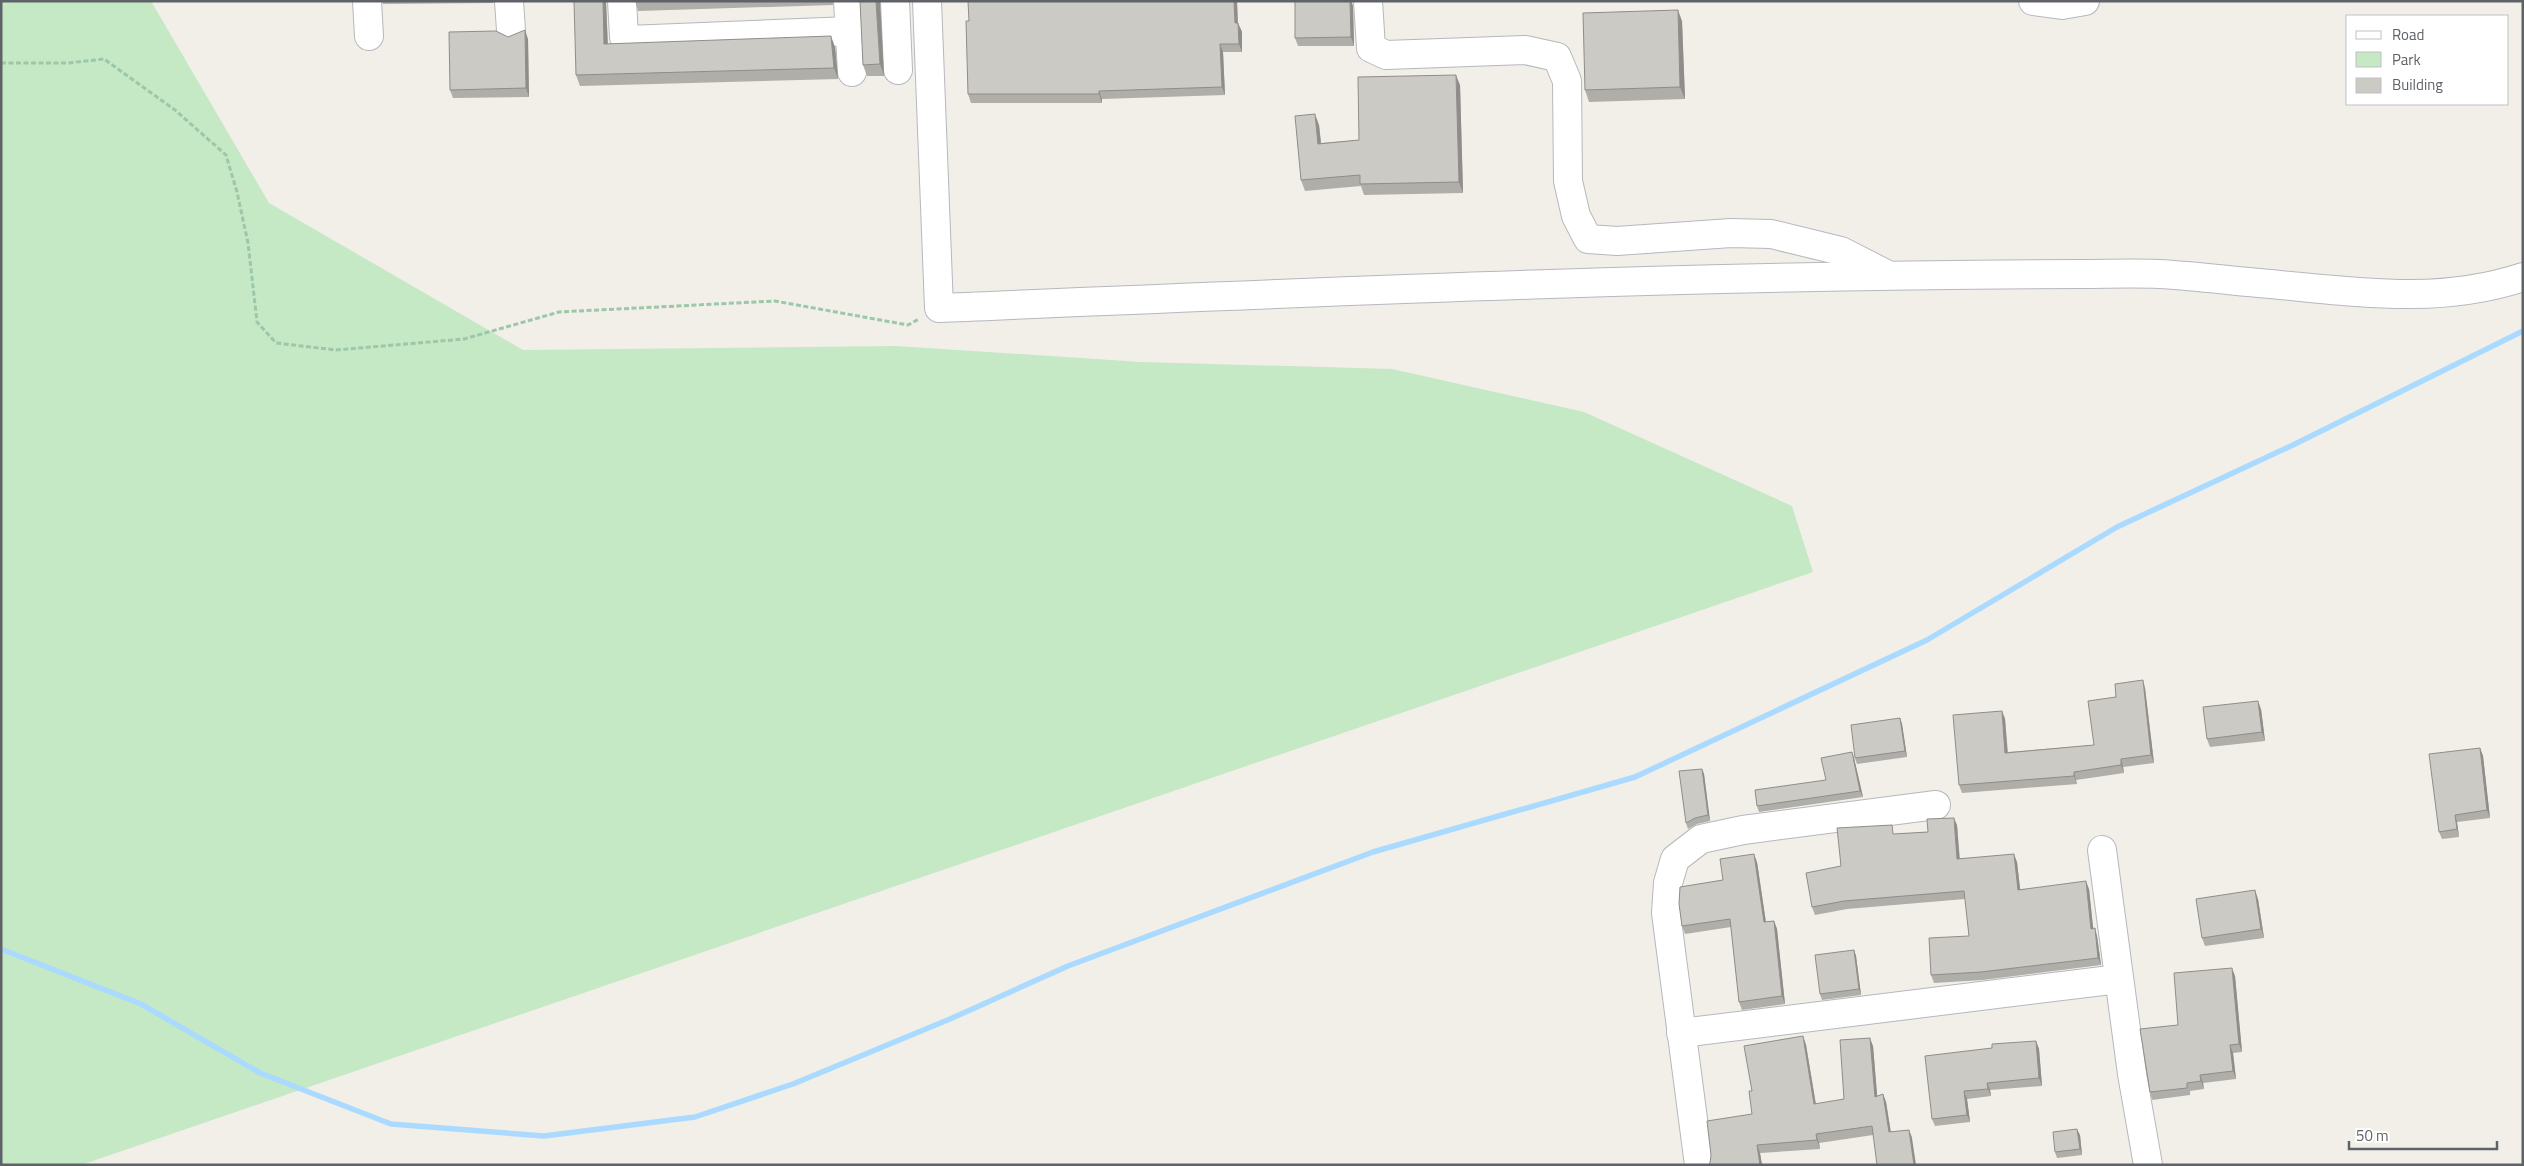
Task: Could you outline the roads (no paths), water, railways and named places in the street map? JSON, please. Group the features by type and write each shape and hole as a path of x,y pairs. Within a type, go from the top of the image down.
{"street":[{"path":"367,1 369,36"},
{"path":"509,1 511,30"},
{"path":"622,1 624,37 628,40 850,31"},
{"path":"848,1 852,72"},
{"path":"895,1 898,70"},
{"path":"927,1 939,308 1392,288 1701,278 1890,276 2157,274 2354,292 2434,295 2488,288 2523,277"},
{"path":"1368,1 1371,48 1386,55 1525,50 1557,57 1566,81 1568,181 1576,216 1588,239 1617,241 1731,232 1771,234 1841,251 1890,276"},
{"path":"2033,1 2062,5 2085,1"},
{"path":"1699,1165 1680,1033 1666,913 1668,883 1675,859 1701,839 1742,830 1936,805"},
{"path":"2102,850 2119,979 2148,1165"},
{"path":"1680,1033 2119,979"}],"waterway":[{"path":"1,949 141,1004 260,1073 391,1124 544,1136 695,1117 793,1084 950,1019 1068,966 1373,852 1635,777 1927,640 2117,527 2293,445 2523,331"}]}
